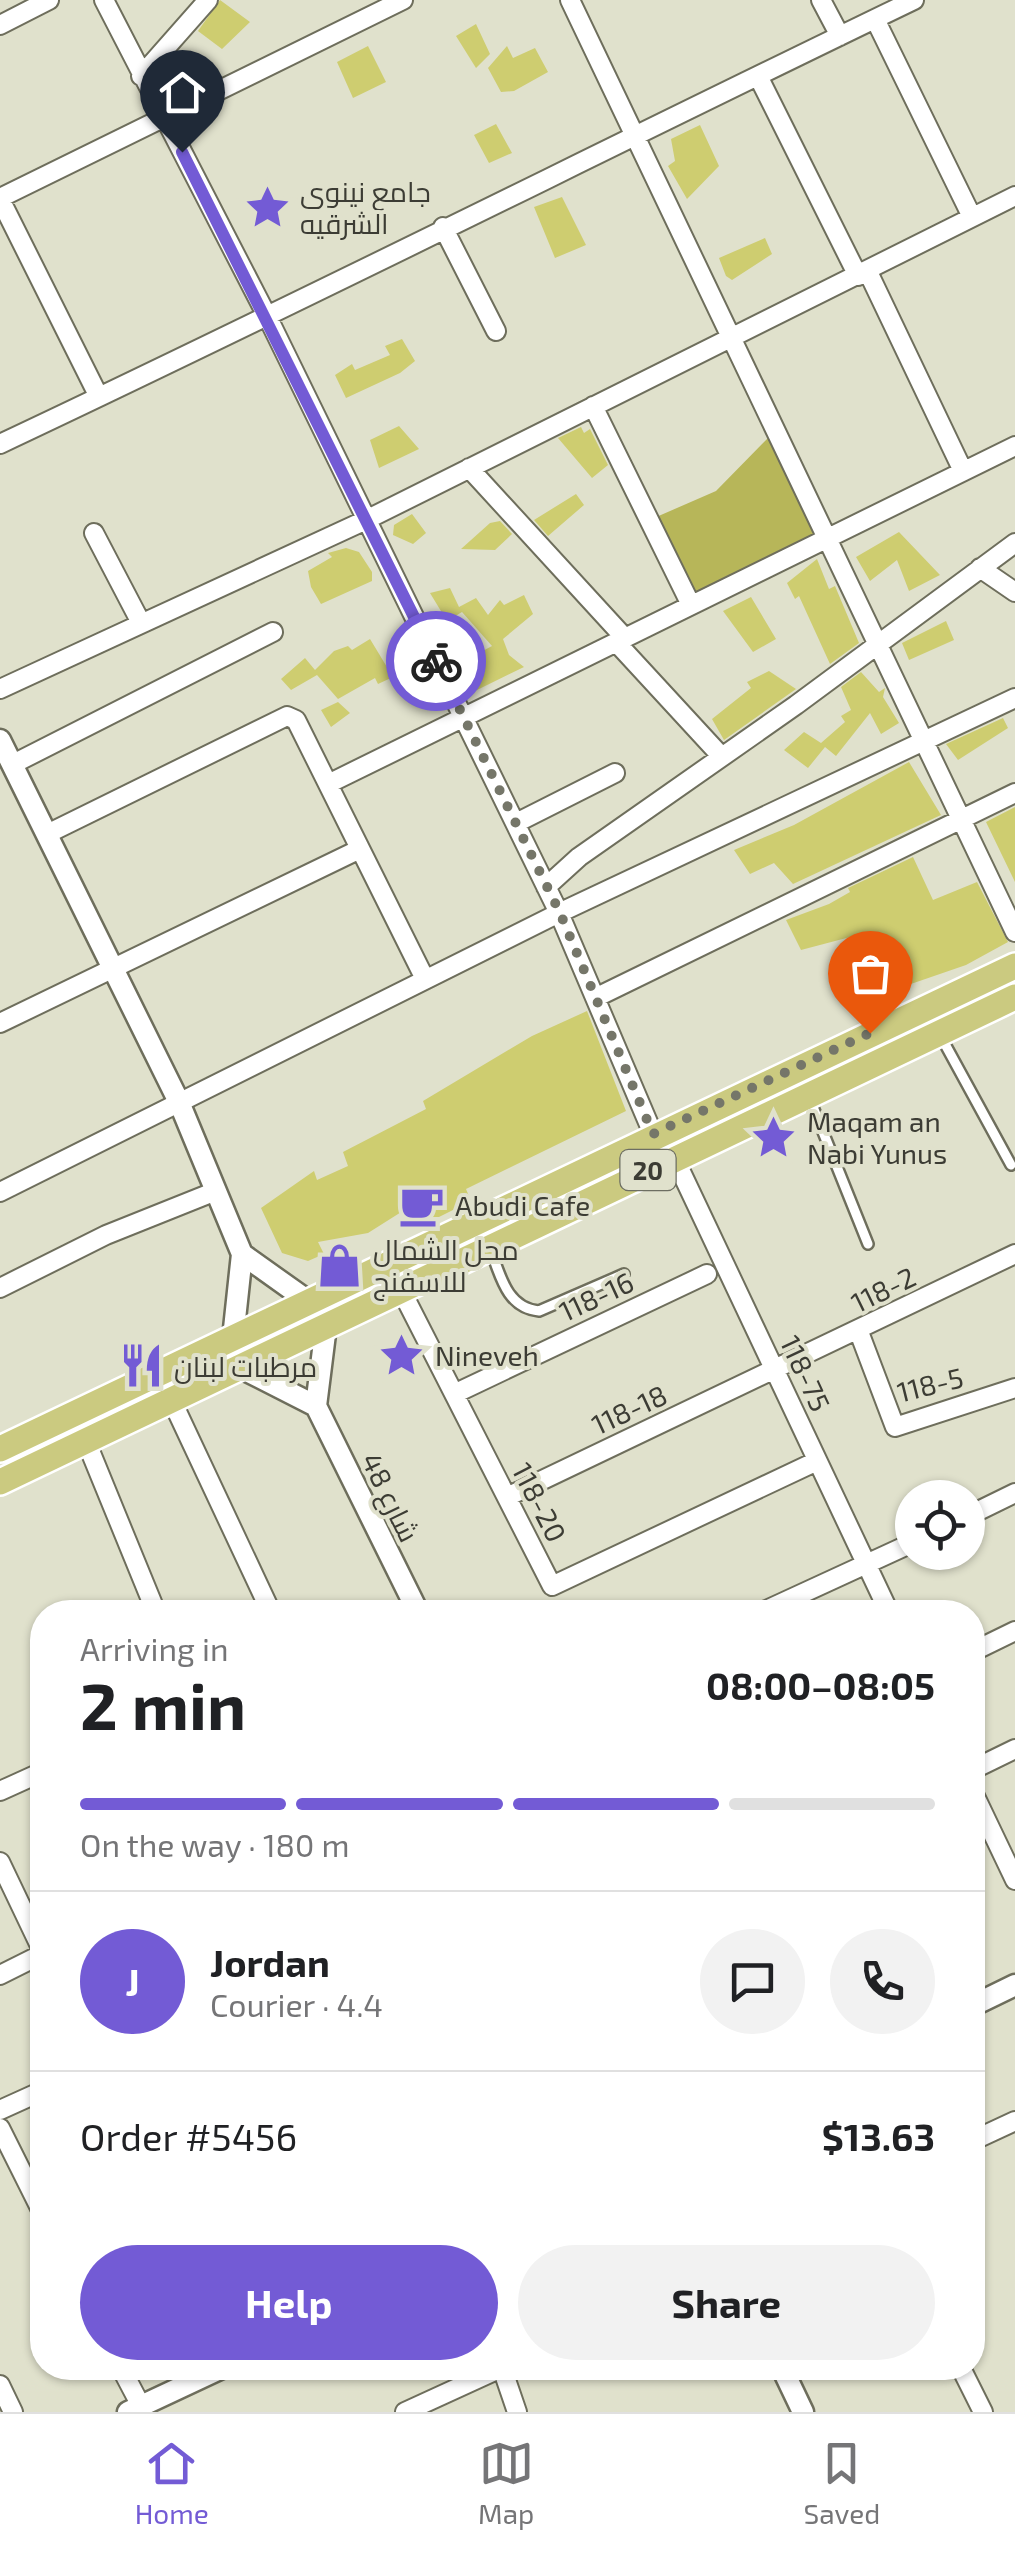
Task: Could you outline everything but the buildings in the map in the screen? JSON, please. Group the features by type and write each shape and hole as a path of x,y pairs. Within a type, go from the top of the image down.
{"main road":[{"name":"20","path":"232,1338 653,1134 1015,966"},
{"name":"20","path":"241,1368 400,1288 1015,997"},
{"path":"0,1449 232,1338"},
{"path":"0,1482 241,1368"}],"street":[{"path":"0,25 49,0"},
{"path":"104,0 268,318 560,913 653,1134"},
{"path":"141,76 208,0"},
{"path":"99,397 0,198 404,0"},
{"path":"570,0 1015,932"},
{"path":"821,0 840,36"},
{"path":"0,444 268,318 443,227 914,0"},
{"path":"875,19 972,217"},
{"path":"758,76 963,471"},
{"path":"0,689 140,621 366,520 1015,196"},
{"path":"443,227 496,330"},
{"path":"592,406 690,605"},
{"path":"328,784 1015,446"},
{"path":"470,468 722,757"},
{"path":"94,532 140,621"},
{"path":"546,886 579,856 879,644 1015,542"},
{"path":"980,568 1015,592"},
{"path":"12,764 273,632"},
{"path":"0,1192 560,913 1015,698"},
{"path":"47,834 287,716 296,720 425,980"},
{"path":"0,740 179,1102 242,1254 232,1338"},
{"path":"516,823 616,773"},
{"path":"597,997 1015,794"},
{"path":"0,1023 360,850"},
{"name":"118-75","path":"674,1157 883,1600"},
{"path":"0,1288 106,1236 216,1191"},
{"path":"242,1254 308,1300"},
{"name":"118-2","path":"775,1372 1015,1254"},
{"name":"118-16","path":"454,1394 707,1274"},
{"name":"118-20","path":"400,1288 552,1586 818,1461"},
{"path":"241,1368 316,1406 326,1326"},
{"name":"118-5","path":"859,1332 894,1427 1015,1388"},
{"name":"118-18","path":"507,1497 775,1372"},
{"path":"172,1400 264,1600"},
{"name":"شارع 48","path":"316,1406 411,1600"},
{"path":"86,1442 151,1600"},
{"path":"985,1508 1015,1493"},
{"path":"789,1600 895,1551"},
{"path":"985,1646 1015,1631"},
{"path":"985,1764 1015,1749"},
{"path":"0,1792 30,1778"},
{"path":"985,1816 1014,1874"},
{"path":"0,1862 30,1926"},
{"path":"0,1975 30,1959"},
{"path":"985,2000 1015,1985"},
{"path":"0,2110 30,2097"},
{"path":"985,2136 1014,2124"},
{"path":"0,2128 30,2188"},
{"path":"125,2380 134,2409 196,2380"},
{"path":"405,2412 476,2380"},
{"path":"506,2380 517,2412"},
{"path":"788,2380 803,2412"},
{"path":"968,2380 983,2412"},
{"path":"0,2385 13,2412"}],"lane":[{"path":"939,1033 1011,1165"},
{"path":"808,1094 868,1244"},
{"path":"489,1246 505,1288 528,1310 538,1311 624,1274"}],"shaded area":[{"path":"768,438 820,535 695,595 654,518 716,491"}],"way so far":[{"path":"436,661 560,913 653,1134 870,1033"}],"place":[{"name":"جامع نينوى الشرقيه","path":"267,207"},
{"name":"Maqam an Nabi Yunus","path":"774,1137"},
{"name":"Abudi Cafe","path":"422,1205"},
{"name":"محل الشمال للاسفنج","path":"340,1265"},
{"name":"Nineveh","path":"402,1355"},
{"name":"مرطبات لبنان","path":"141,1366"}],"route":[{"path":"182,152 436,661"}]}
